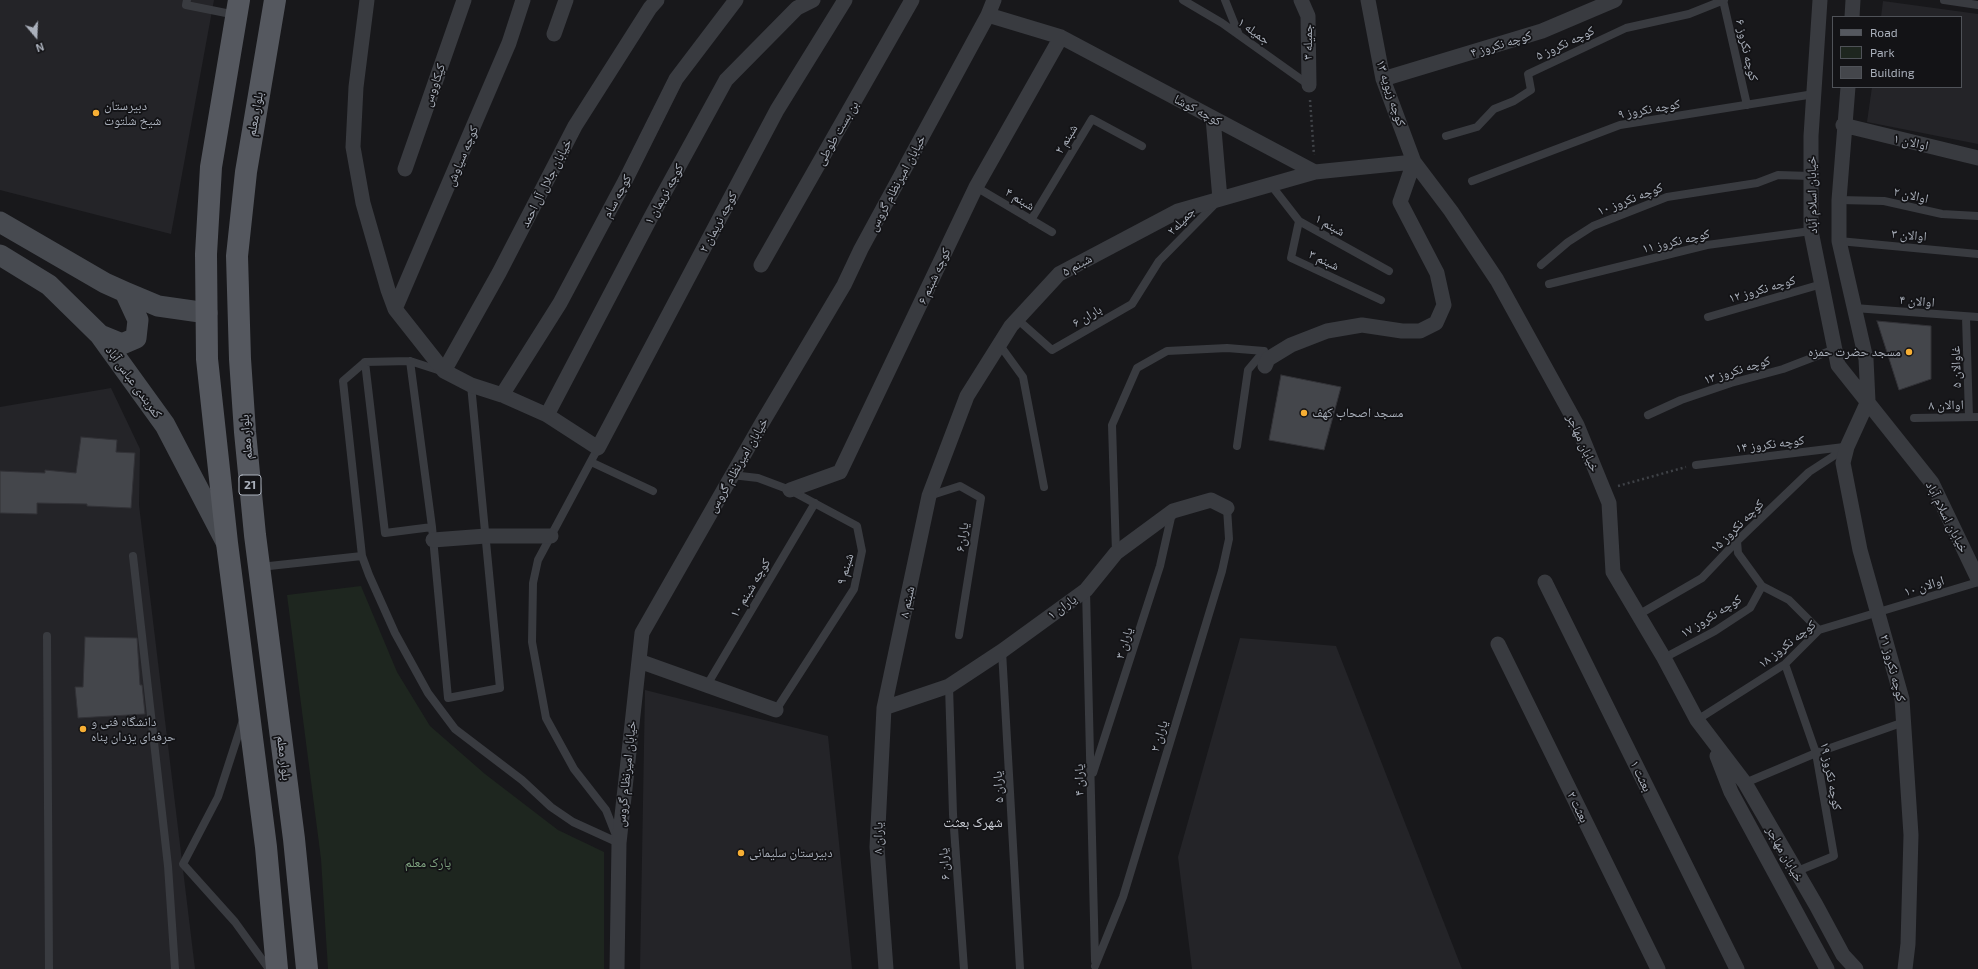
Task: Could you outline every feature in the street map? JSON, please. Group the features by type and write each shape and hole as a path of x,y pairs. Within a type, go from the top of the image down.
{"main road":[{"name":"بلوار معلم","path":"275,0 246,172 237,256 240,358 245,432 259,567 294,840 307,969"},
{"name":"21","path":"238,8 211,168 206,254 207,359 227,543 266,847 277,969"},
{"path":"0,222 105,283 125,292 158,306 207,313"},
{"name":"کمربندی عباس آباد","path":"0,256 49,285 100,336 165,425 227,543"},
{"path":"100,336 122,344 136,338 138,320 125,292"}],"street":[{"path":"367,0 356,87 353,147 363,203 388,290 396,309 444,372 471,385 502,395 547,415 598,448"},
{"name":"کیکاووس","path":"405,169 464,0"},
{"name":"کوچه سیاوش","path":"396,309 506,50 522,0"},
{"path":"554,34 566,0"},
{"name":"کوچه سام","path":"502,395 560,303 625,181 676,79 736,0"},
{"name":"کوچه نریمان ۱","path":"547,415 651,217 726,80 797,8 813,0"},
{"name":"کوچه نریمان ۲","path":"598,448 777,110 845,0"},
{"name":"بن بست طوطی","path":"761,266 912,0"},
{"name":"خیابان امیرنظام گروس","path":"617,969 619,843 642,634 732,475 844,285 861,249 988,15 994,0"},
{"name":"جمیله ۳","path":"1301,0 1308,16 1309,85"},
{"name":"کوچه زیویه ۱۳","path":"1368,0 1383,79 1414,162"},
{"name":"کوچه نکروز ۴","path":"1383,79 1542,31 1615,0"},
{"name":"خیابان اسلام آباد","path":"1820,0 1814,94 1811,176 1811,231 1838,365 1932,483 1978,578"},
{"path":"1852,16 1853,0"},
{"name":"خیابان جلال آل احمد","path":"444,372 499,273 576,126 653,3"},
{"name":"کوچه کوشا","path":"988,15 1061,37 1315,172"},
{"name":"کوچه شبنم ۶","path":"790,490 840,472 976,187 1061,37"},
{"name":"خیابان اسلام آباد","path":"1848,88 1843,125 1839,200 1839,241 1866,359 1868,401"},
{"path":"1213,118 1220,199"},
{"name":"اوالان ۱","path":"1843,125 1978,158"},
{"path":"1265,366 1268,358 1291,345 1327,331 1362,325 1402,331 1420,331 1436,323 1444,305 1437,273 1400,202 1414,162 1315,172"},
{"name":"خیابان مهاجر","path":"1414,162 1451,211 1497,280 1577,425 1609,503 1613,572 1664,658 1697,720 1744,783 1795,872 1816,905 1843,955 1856,969"},
{"name":"شبنم ۵","path":"929,496 967,396 999,344 1018,319 1059,274 1178,211 1315,172"},
{"name":"کوچه نکروز ۲۱","path":"1868,401 1847,447 1843,463 1860,550 1902,698 1911,835 1908,944 1904,969"},
{"name":"شبنم ۸","path":"884,708 929,496"},
{"name":"یاران ۱","path":"884,708 949,686 1002,651 1086,590 1116,553 1173,511 1211,500 1227,508"},
{"path":"433,534 551,536"},
{"name":"بعثت ۱","path":"1545,582 1737,969"},
{"name":"بعثت ۲","path":"1498,644 1658,969"},
{"path":"639,661 776,710"},
{"name":"یاران ۸","path":"884,708 877,846 886,969"},
{"name":"خیابان مهاجر","path":"1711,740 1731,792 1827,969"}],"lane":[{"path":"187,0 186,5 238,8"},
{"name":"جمیله ۱","path":"1183,0 1239,35 1309,85"},
{"path":"1225,0 1239,35"},
{"name":"کوچه نکروز ۶","path":"1723,0 1747,105"},
{"name":"کوچه نکروز ۵","path":"1446,136 1477,128 1494,109 1514,102 1531,90 1528,74 1626,28 1689,14 1723,0"},
{"path":"1944,0 1978,5"},
{"name":"کوچه نکروز ۹","path":"1472,181 1620,125 1814,94"},
{"name":"شبنم ۲","path":"1031,220 1092,119 1142,146"},
{"name":"کوچه نکروز ۱۰","path":"1541,265 1568,242 1593,226 1667,197 1757,183 1778,175 1811,176"},
{"name":"شبنم ۱","path":"1271,185 1299,222 1389,271"},
{"name":"شبنم ۴","path":"976,187 1052,232"},
{"name":"جمیله۲","path":"1159,261 1220,199"},
{"name":"اوالان ۲","path":"1839,200 1884,201 1942,214 1978,216"},
{"name":"شبنم ۳","path":"1299,222 1291,258 1381,300"},
{"name":"کوچه نکروز ۱۱","path":"1548,284 1707,245 1811,231"},
{"name":"اوالان ۳","path":"1839,241 1978,254"},
{"name":"باران ۶","path":"1018,319 1052,350 1132,304 1159,261"},
{"name":"کوچه نکروز ۱۲","path":"1708,317 1822,284"},
{"name":"اوالان ۴","path":"1854,308 1978,317"},
{"name":"غاوالان ۵","path":"1966,317 1969,416"},
{"path":"999,344 1022,377 1044,487"},
{"path":"1116,553 1112,425 1137,368 1166,351 1227,348 1264,351 1248,370 1237,446"},
{"name":"کوچه نکروز ۱۳","path":"1648,415 1681,400 1731,383 1784,369 1834,348"},
{"path":"444,372 410,361 364,362 343,381 362,556 369,575 395,634 428,693 455,729 522,780 551,807 573,822 619,843"},
{"path":"410,361 433,534 448,698 500,688 471,385"},
{"path":"364,362 385,533 433,534"},
{"name":"اوالان ۸","path":"1914,418 1978,416"},
{"name":"کوچه نکروز ۱۴","path":"1696,465 1847,447"},
{"name":"کوچه نکروز ۱۵","path":"1638,615 1702,578 1737,541 1808,472 1847,447"},
{"path":"598,448 538,560 533,590 532,642 546,718 574,770 606,810 619,843"},
{"path":"591,462 653,491"},
{"name":"شبنم ۹","path":"732,475 758,478 790,490 857,526 862,551 854,589 776,710"},
{"name":"یاران۶","path":"929,496 960,486 980,498 959,635"},
{"name":"کوچه شبنم ۱۰","path":"707,685 814,503"},
{"name":"یاران ۲","path":"1096,968 1123,897 1222,571 1229,539 1227,508"},
{"name":"یاران ۳","path":"1091,780 1130,666 1160,566 1173,511"},
{"path":"1737,541 1738,553 1762,586 1789,600 1819,630"},
{"path":"133,556 168,866 175,969"},
{"path":"259,567 362,556"},
{"name":"اوالان ۱۰","path":"1878,612 1978,582"},
{"name":"کوچه نکروز ۱۷","path":"1664,658 1715,631 1750,608 1762,586"},
{"name":"یاران ۴","path":"1086,590 1096,968"},
{"name":"کوچه نکروز ۱۸","path":"1697,720 1785,664 1819,630 1878,612"},
{"path":"47,636 49,969"},
{"name":"یاران ۵","path":"1002,651 1020,969"},
{"name":"کوچه نکروز ۱۹","path":"1785,664 1816,753 1834,856 1795,872"},
{"name":"یاران ۶","path":"949,686 953,814 964,969"},
{"path":"183,864 218,797 248,704"},
{"path":"1744,783 1816,753 1904,722"},
{"path":"168,866 183,864"},
{"path":"183,864 235,922 269,969"}],"path":[{"path":"1309,85 1315,172"},
{"path":"1604,490 1696,465"}],"shaded area":[{"name":"دبیرستان شیخ شلتوت","path":"0,0 214,0 171,234 0,190"},
{"path":"1883,1 1978,14 1978,144 1867,122 1872,88 1962,88 1962,16 1881,16"},
{"name":"دانشگاه فنی و حرفه‌ای یزدان پناه","path":"111,388 140,449 139,505 195,969 0,969 0,407"},
{"path":"1240,638 1336,646 1462,969 1192,969 1178,857"},
{"name":"دبیرستان سلیمانی","path":"645,690 828,736 852,969 640,969"}],"green space":[{"name":"پارک معلم","path":"361,586 397,672 430,726 485,774 558,830 604,852 604,969 328,969 321,859 287,595"}],"building":[{"name":"مسجد حضرت حمزه","path":"1877,321 1931,326 1931,379 1899,390"},
{"name":"مسجد اصحاب کهف","path":"1281,375 1341,387 1324,450 1269,440"},
{"path":"81,437 117,440 116,452 135,453 131,508 87,506 87,504 37,503 37,514 0,513 0,471 45,473 45,470 76,473"},
{"path":"85,637 137,638 140,685 142,685 145,714 78,718 75,687 83,687"}],"place":[{"name":"دبیرستان شیخ شلتوت","path":"96,113"},
{"name":"مسجد حضرت حمزه","path":"1909,352"},
{"name":"مسجد اصحاب کهف","path":"1304,413"},
{"name":"دانشگاه فنی و حرفه‌ای یزدان پناه","path":"83,729"},
{"name":"دبیرستان سلیمانی","path":"741,853"}],"district":[{"name":"شهرک بعثت","path":"973,822"}]}
